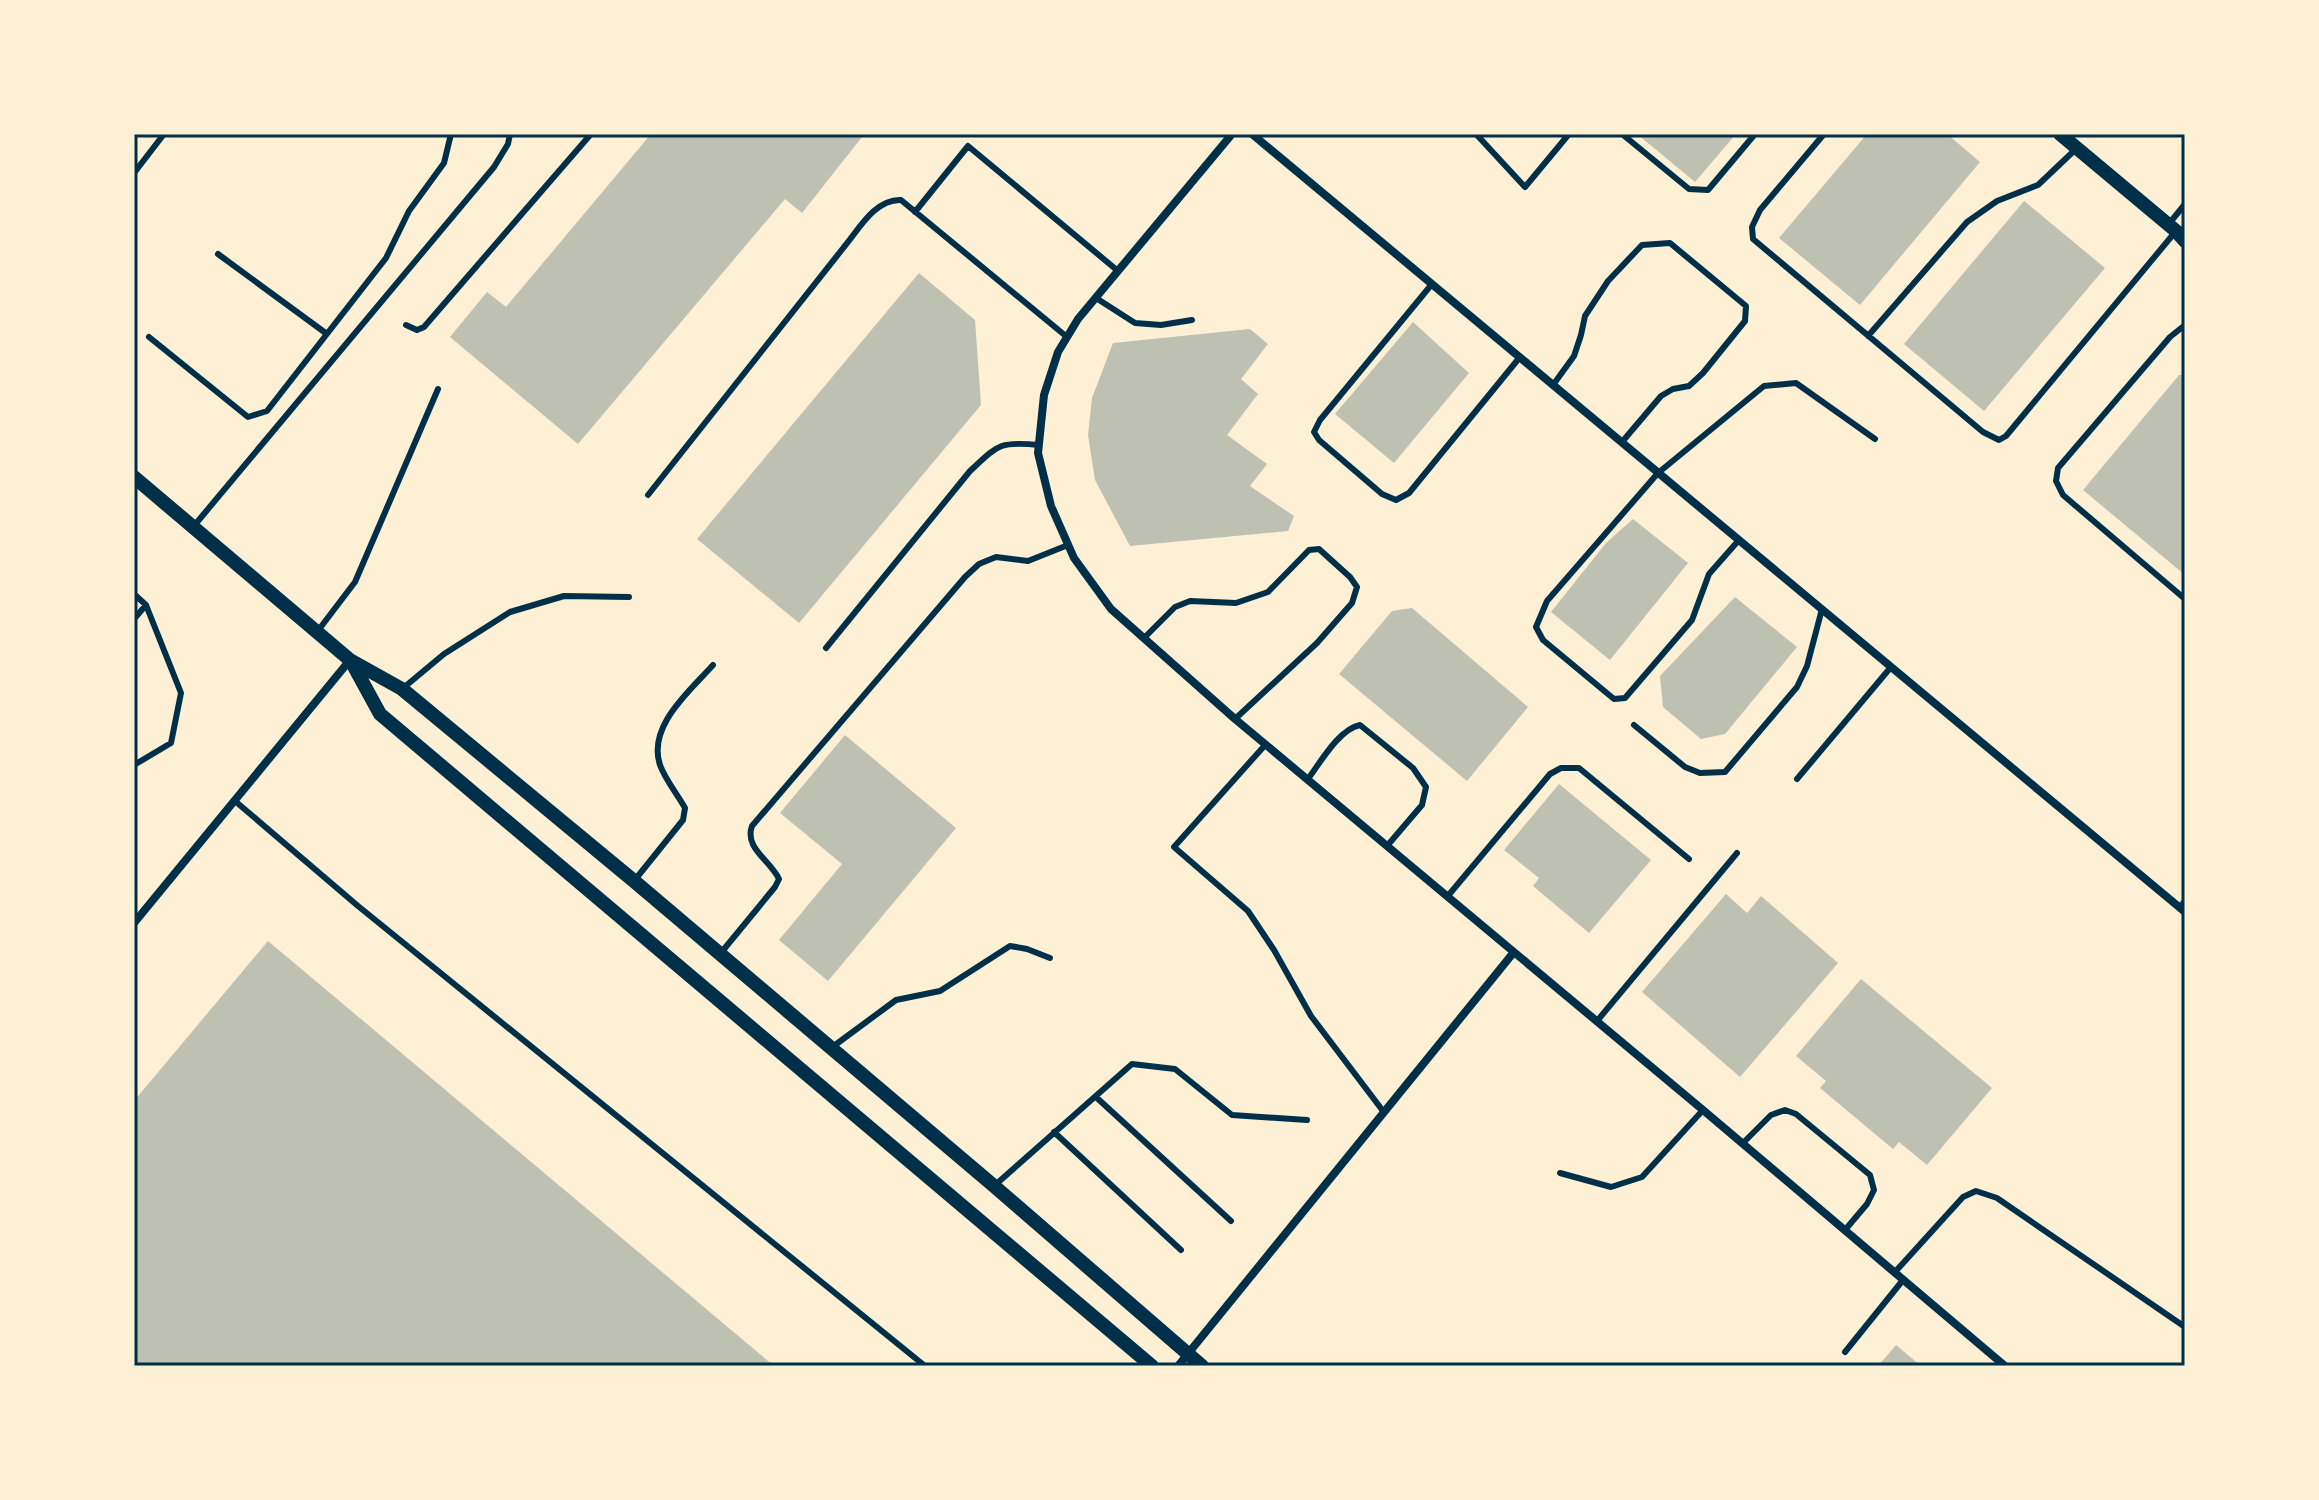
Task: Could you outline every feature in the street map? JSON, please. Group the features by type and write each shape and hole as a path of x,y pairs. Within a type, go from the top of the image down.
{"street":[{"path":"1232,134 1078,319 1058,352 1044,395 1038,453 1051,506 1074,558 1111,609 1235,719 2005,1366"},
{"path":"1252,134 2183,907"},
{"path":"2060,134 2176,232"},
{"path":"134,477 350,660 402,689 634,881 1202,1366"},
{"path":"134,923 350,660"},
{"path":"350,660 380,714 1152,1366"},
{"path":"1178,1366 1514,952"}],"lane":[{"path":"134,173 164,134"},
{"path":"149,337 248,417 267,411 386,258 409,211 444,163 451,134"},
{"path":"193,527 494,167 508,144 510,134"},
{"path":"406,325 417,330 424,327 591,134"},
{"path":"1476,134 1525,187 1569,134"},
{"path":"1622,134 1689,189 1708,190 1755,134"},
{"path":"1824,134 1760,210 1752,227 1753,239 1983,432 1999,440 2006,436 2176,232 2185,204"},
{"path":"915,212 968,146 1118,271"},
{"path":"1868,336 1967,222 1997,201 2038,185 2077,148"},
{"path":"648,495 876,208 891,200 901,200 1067,337"},
{"path":"1553,385 1574,356 1585,316 1608,281 1642,245 1670,243 1746,306 1745,321 1703,373 1689,386 1673,389 1661,396 1622,442"},
{"path":"218,254 327,334"},
{"path":"1432,284 1320,420 1314,432 1319,440 1382,494 1396,500 1409,493 1520,357"},
{"path":"1096,298 1135,323 1161,325 1192,320"},
{"path":"2185,325 2170,337 2058,468 2056,481 2063,495 2185,599"},
{"path":"1739,540 1709,574 1692,620 1625,698 1614,699 1607,694 1543,640 1536,627 1547,601 1658,473 1764,386 1796,383 1875,439"},
{"path":"317,632 355,582 438,389"},
{"path":"826,648 970,471 993,450 1011,442 1039,445"},
{"path":"720,954 779,879 774,868 750,844 752,826 762,814 979,564 996,557 1028,561 1068,545"},
{"path":"1145,637 1175,607 1190,601 1236,603 1268,592 1309,550 1319,549 1350,577 1357,587 1352,603 1317,643 1235,719"},
{"path":"134,594 146,605 181,693 171,743 134,765"},
{"path":"402,689 444,654 510,612 564,596 629,597"},
{"path":"134,619 146,605"},
{"path":"1634,725 1685,767 1700,773 1725,772 1797,687 1807,666 1822,609"},
{"path":"634,881 683,820 685,808 660,765 657,742 671,713 713,665"},
{"path":"1797,779 1891,667"},
{"path":"1308,779 1341,736 1360,725 1413,768 1426,787 1422,805 1387,846"},
{"path":"1266,744 1174,847 1248,911 1311,1016 1383,1111"},
{"path":"1447,897 1550,774 1561,768 1579,768 1689,859"},
{"path":"235,801 369,916 925,1366"},
{"path":"1597,1021 1737,853"},
{"path":"831,1048 896,1000 940,991 1010,946 1050,958"},
{"path":"994,1186 1132,1064 1175,1069 1232,1115 1307,1120"},
{"path":"1097,1098 1231,1221"},
{"path":"1560,1173 1611,1187 1642,1177 1703,1110"},
{"path":"1743,1143 1771,1115 1785,1110 1796,1114 1870,1175 1874,1190 1867,1204 1845,1230"},
{"path":"1054,1132 1181,1250"},
{"path":"1895,1272 1963,1197 1976,1191 1997,1198 2185,1327"},
{"path":"1845,1352 1903,1280"}],"building":[{"path":"651,134 858,134 862,137 802,213 785,199 578,444 450,337 487,292 506,307"},
{"path":"1637,134 1736,134 1695,182"},
{"path":"1867,134 1947,134 1980,162 1860,305 1779,238"},
{"path":"2024,201 2105,268 1984,411 1904,344"},
{"path":"919,273 975,320 981,405 799,623 697,539"},
{"path":"1413,322 1469,373 1394,463 1335,414"},
{"path":"1250,329 1268,344 1241,379 1258,394 1227,435 1267,464 1250,486 1294,516 1288,531 1130,546 1095,480 1088,435 1092,398 1113,343"},
{"path":"2179,375 2185,375 2185,575 2083,490"},
{"path":"1633,519 1688,563 1610,660 1551,612 1606,543"},
{"path":"1735,597 1797,647 1725,734 1701,739 1663,707 1660,676"},
{"path":"1412,608 1528,707 1467,781 1339,674 1392,611"},
{"path":"845,735 956,828 828,981 779,940 842,864 780,813"},
{"path":"1559,784 1651,860 1589,933 1533,886 1539,878 1504,850"},
{"path":"1726,894 1747,913 1761,896 1838,963 1740,1077 1642,992"},
{"path":"268,941 774,1366 134,1366 134,1101"},
{"path":"1861,979 1992,1088 1927,1165 1899,1142 1893,1149 1820,1088 1826,1081 1796,1056"},
{"path":"1896,1345 1921,1366 1878,1366"}]}
